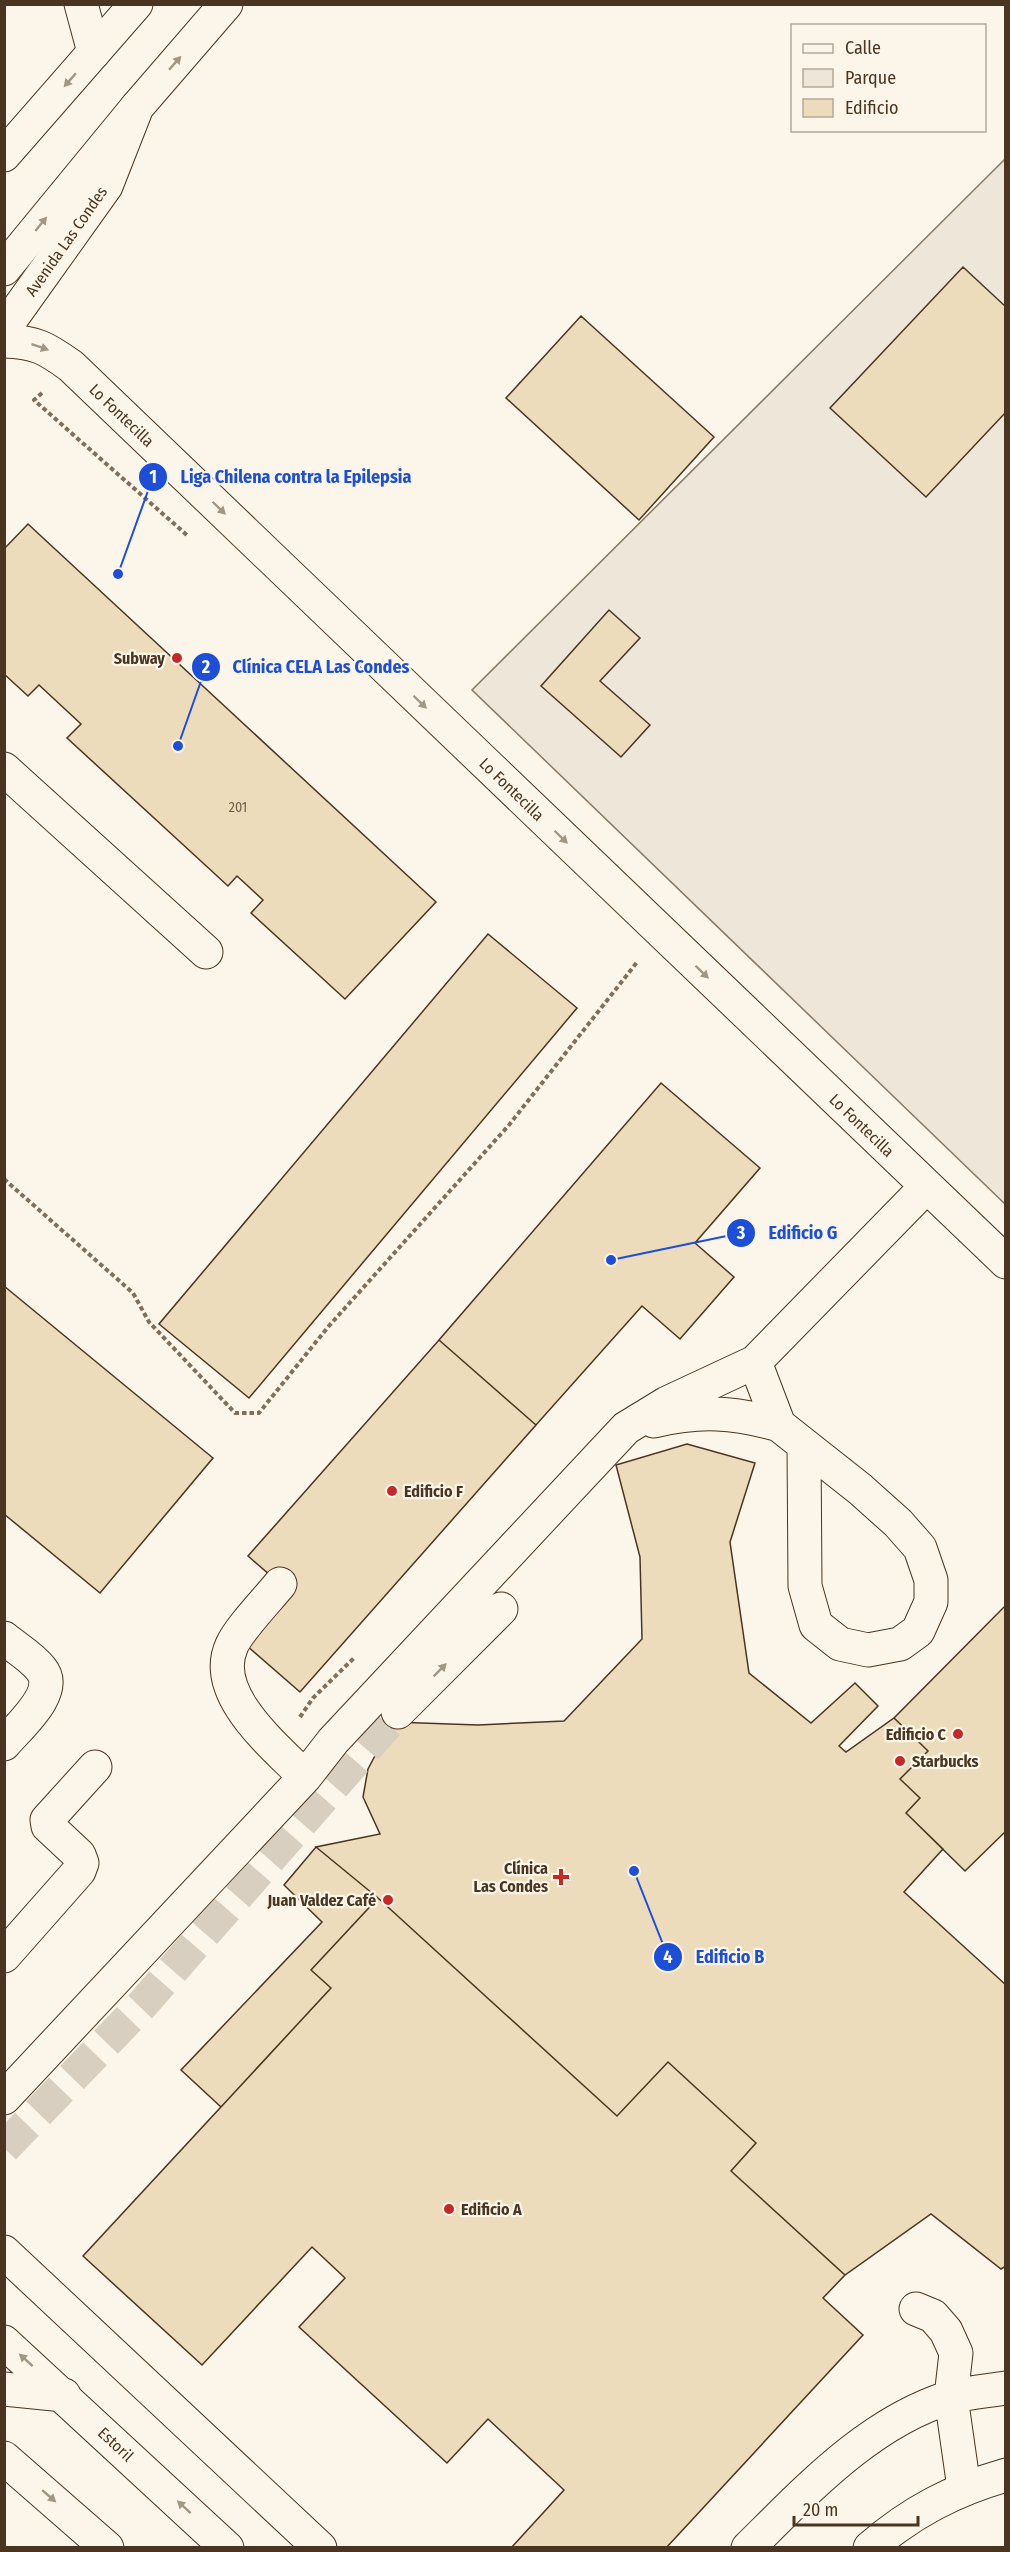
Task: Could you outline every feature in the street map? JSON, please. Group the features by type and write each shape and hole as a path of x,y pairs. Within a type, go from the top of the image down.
{"main road":[{"path":"81,4 94,52"},
{"path":"4,156 136,4"},
{"name":"Avenida Las Condes","path":"4,329 106,186 137,106 226,4"},
{"path":"4,269 137,106"},
{"name":"Lo Fontecilla","path":"4,341 21,341 46,347 71,366 1005,1262"},
{"path":"4,769 206,952"},
{"path":"4,2098 305,1777 333,1741 626,1428 667,1403 755,1362 926,1186"},
{"path":"755,1362 779,1425"},
{"path":"626,1428 680,1415 717,1414 746,1415 779,1425 860,1489 898,1523 920,1548 931,1580 931,1602 918,1631 900,1644 868,1650 840,1644 816,1625 805,1586 804,1445"},
{"path":"280,1584 232,1644 227,1661 227,1681 246,1715 305,1777"},
{"path":"398,1712 501,1609"},
{"path":"4,1638 42,1670 47,1683 44,1697 4,1744"},
{"path":"4,1956 79,1871 82,1863 79,1855 48,1826 47,1820 95,1767"},
{"path":"4,2252 320,2547"},
{"path":"916,2308 933,2316 946,2331 956,2353 951,2397 964,2488"},
{"name":"Estoril","path":"4,2342 227,2547"},
{"path":"748,2547 816,2480 868,2439 910,2415 951,2397 1005,2388"},
{"path":"4,2389 64,2395"},
{"path":"4,2458 107,2547"},
{"path":"870,2547 909,2516 936,2500 1005,2475"}],"path":[{"path":"4,1179 133,1293 149,1322 235,1413 259,1413 328,1327 509,1125 661,933"}],"green space":[{"path":"1005,161 1005,1204 472,690"}],"building":[{"path":"963,267 1006,307 1006,412 926,497 830,408"},
{"path":"581,316 714,437 639,520 506,398"},
{"path":"28,524 436,902 345,999 251,913 263,900 237,876 228,886 67,738 81,724 39,685 28,696 4,674 4,549"},
{"path":"609,610 640,638 600,681 650,725 621,757 541,686"},
{"path":"488,934 577,1008 249,1398 159,1324"},
{"path":"661,1083 760,1168 695,1243 734,1277 680,1339 642,1306 536,1425 439,1340"},
{"path":"4,1286 213,1458 100,1593 4,1514"},
{"name":"Edificio F","path":"439,1340 536,1425 300,1692 246,1645 292,1594 248,1556"},
{"path":"687,1444 755,1463 730,1542 749,1673 811,1723 855,1683 878,1706 839,1746 846,1752 894,1718 928,1751 900,1779 920,1798 906,1813 943,1849 904,1892 1006,1985 1006,2266 1001,2269 931,2214 845,2275 731,2171 756,2143 668,2062 617,2116 378,1898 316,1847 380,1834 363,1797 368,1769 393,1722 478,1725 564,1721 642,1639 640,1557 616,1465"},
{"name":"Edificio C","path":"1006,1605 1006,1831 965,1871 906,1813 920,1798 900,1779 928,1751 894,1718"},
{"path":"316,1847 378,1898 311,1970 331,1988 221,2107 181,2070 322,1922 284,1885"},
{"name":"Edificio A","path":"378,1898 617,2116 668,2062 756,2143 731,2171 845,2275 823,2298 863,2335 666,2548 511,2548 564,2490 488,2419 447,2463 299,2327 345,2278 312,2247 202,2365 83,2256 331,1988 311,1970"}],"tunnel":[{"path":"4,2148 141,2006 398,1712"}],"place":[{"name":"Liga Chilena contra la Epilepsia","path":"118,574"},
{"name":"Subway","path":"177,658"},
{"name":"Clínica CELA Las Condes","path":"178,746"},
{"name":"Edificio G","path":"611,1260"},
{"name":"Edificio F","path":"392,1491"},
{"name":"Edificio C","path":"958,1734"},
{"name":"Starbucks","path":"900,1761"},
{"name":"Edificio B","path":"634,1871"},
{"name":"Clínica Las Condes","path":"561,1877"},
{"name":"Juan Valdez Café","path":"388,1900"},
{"name":"Edificio A","path":"449,2209"}]}
